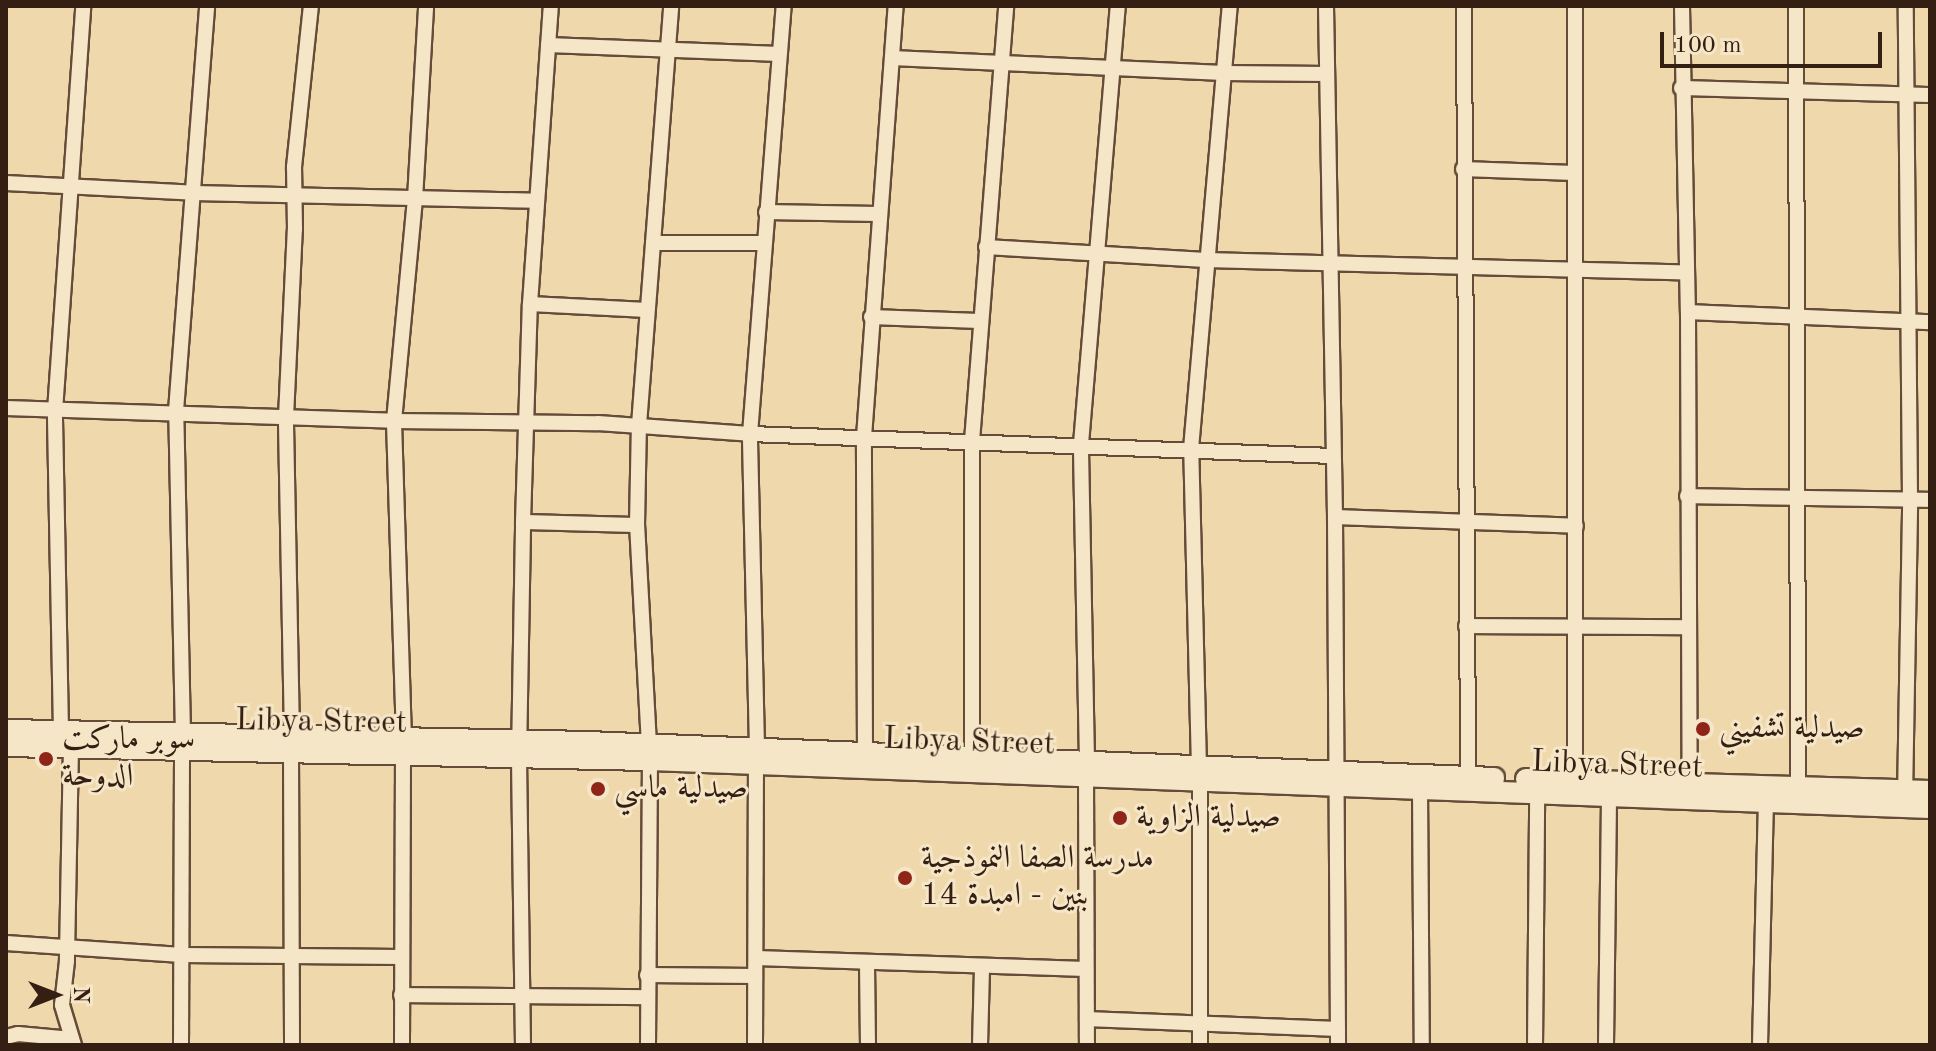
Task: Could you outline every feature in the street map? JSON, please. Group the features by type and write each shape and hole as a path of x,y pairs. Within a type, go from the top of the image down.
{"main road":[{"name":"Libya Street","path":"6,730 66,739 649,752 1163,774 1337,779 1468,777 1798,787 1905,799 1930,808"},
{"name":"Libya Street","path":"6,746 66,739"},
{"name":"Libya Street","path":"878,760 972,758 1086,770"},
{"name":"Libya Street","path":"1337,779 1420,790 1766,802 1905,799 1930,791"}],"street":[{"path":"6,1037 18,1034 73,1042 62,1005 67,945 66,739 55,411 83,6"},
{"path":"181,1045 182,742 176,411 207,6"},
{"path":"292,1045 292,744 286,417 295,229 293,196 311,6"},
{"path":"402,1045 404,747 394,421 415,199 426,6"},
{"path":"523,1045 519,749 523,522 530,304 551,6"},
{"path":"648,1045 649,752 637,525 639,425 671,6"},
{"path":"755,1045 756,756 750,434 784,6"},
{"path":"878,760 864,437 878,214 896,6"},
{"path":"972,758 972,441 1006,6"},
{"path":"1087,1045 1081,444 1118,6"},
{"path":"1200,1045 1199,774 1191,449 1230,6"},
{"path":"1326,6 1328,263 1335,517 1338,1045"},
{"path":"1464,6 1468,777"},
{"path":"1575,6 1575,780"},
{"path":"1682,6 1681,88 1688,312 1690,784"},
{"path":"1796,6 1798,787"},
{"path":"1905,799 1910,499 1906,6"},
{"path":"548,45 779,54"},
{"path":"892,58 1113,69 1327,74"},
{"path":"1681,88 1930,95"},
{"path":"1463,169 1574,173"},
{"path":"6,183 194,193 536,201"},
{"path":"766,212 878,214"},
{"path":"653,243 763,243"},
{"path":"986,247 1206,260 1687,273"},
{"path":"530,304 647,310"},
{"path":"1688,312 1930,322"},
{"path":"871,317 979,321"},
{"path":"6,408 176,411 394,421 639,425 750,434 1081,444 1333,456"},
{"path":"1687,496 1930,500"},
{"path":"1335,517 1576,526"},
{"path":"523,522 637,525"},
{"path":"1466,626 1687,627"},
{"path":"1420,790 1422,1045"},
{"path":"1535,1045 1537,792"},
{"path":"1606,1045 1609,796"},
{"path":"1760,1045 1766,802"},
{"path":"6,943 182,955 401,957"},
{"path":"756,958 982,968 1086,969"},
{"path":"867,964 868,1045"},
{"path":"980,1045 982,968"},
{"path":"647,975 755,976"},
{"path":"401,995 647,997"},
{"path":"1087,1019 1338,1029"}],"place":[{"name":"صيدلية تشفيني","path":"1703,729"},
{"name":"سوبر ماركت الدوحة","path":"46,759"},
{"name":"صيدلية ماسي","path":"598,789"},
{"name":"صيدلية الزاوية","path":"1120,818"},
{"name":"مدرسة الصفا النموذجية بنين - امبدة 14","path":"905,878"}]}
